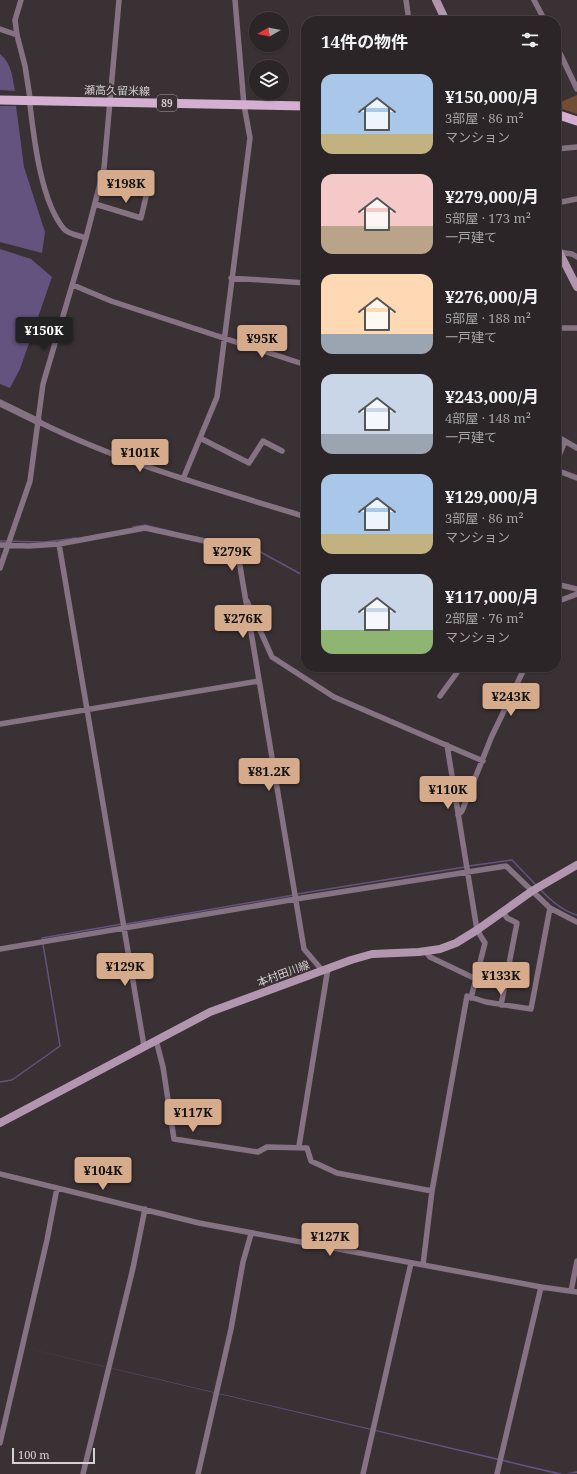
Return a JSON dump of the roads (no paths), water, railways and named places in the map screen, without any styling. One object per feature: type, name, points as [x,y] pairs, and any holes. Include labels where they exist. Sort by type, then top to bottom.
[{"type":"main road","points":[[438,1],[444,16]]},
{"type":"main road","name":"瀬高久留米線","points":[[0,100],[301,106]]},
{"type":"main road","points":[[561,115],[577,121]]},
{"type":"main road","points":[[561,258],[577,287]]},
{"type":"main road","name":"本村田川線","points":[[0,1122],[210,1012],[325,969],[372,954],[425,951],[440,949],[456,943],[478,930],[532,891],[577,865]]},
{"type":"street","points":[[21,0],[15,20],[17,36],[25,66],[34,145],[45,189],[54,213],[64,230],[86,238]]},
{"type":"street","points":[[0,568],[30,481],[43,384],[73,285],[104,168],[119,0]]},
{"type":"street","points":[[183,479],[217,397],[250,138],[244,105],[235,0]]},
{"type":"street","points":[[406,0],[408,16]]},
{"type":"street","points":[[534,0],[542,16]]},
{"type":"street","points":[[0,29],[17,36]]},
{"type":"street","points":[[561,55],[577,89]]},
{"type":"street","points":[[561,149],[577,147]]},
{"type":"street","points":[[95,204],[141,218],[148,188]]},
{"type":"street","points":[[561,202],[577,199]]},
{"type":"street","points":[[561,252],[572,254],[577,257]]},
{"type":"street","points":[[231,278],[301,283]]},
{"type":"street","points":[[73,285],[110,301],[301,363]]},
{"type":"street","points":[[561,328],[577,328]]},
{"type":"street","points":[[0,403],[76,440],[183,479],[301,515]]},
{"type":"street","points":[[200,438],[249,463],[264,441],[282,451]]},
{"type":"street","points":[[561,439],[577,448]]},
{"type":"street","points":[[561,451],[565,441]]},
{"type":"street","points":[[561,472],[577,478]]},
{"type":"street","points":[[0,545],[29,546],[59,544],[145,528],[237,548],[304,949],[325,969],[299,1146]]},
{"type":"street","points":[[59,544],[144,1046]]},
{"type":"street","points":[[561,585],[577,589]]},
{"type":"street","points":[[244,594],[272,657],[334,697],[483,761]]},
{"type":"street","points":[[561,600],[577,594]]},
{"type":"street","points":[[440,696],[457,672]]},
{"type":"street","points":[[458,815],[462,811],[491,738],[523,672]]},
{"type":"street","points":[[0,724],[259,681]]},
{"type":"street","points":[[447,745],[467,872],[478,930],[485,943],[471,998]]},
{"type":"street","points":[[0,949],[296,899],[506,866],[550,908],[577,922]]},
{"type":"street","points":[[423,1265],[432,1191],[467,996],[501,1005],[531,1009],[550,908]]},
{"type":"street","points":[[501,1005],[517,923],[507,918],[503,912]]},
{"type":"street","points":[[425,951],[430,957],[476,979]]},
{"type":"street","points":[[156,1040],[164,1074],[174,1139],[258,1152],[267,1147],[299,1146],[307,1148],[311,1160],[337,1173],[432,1191]]},
{"type":"street","points":[[0,1174],[199,1223],[251,1234],[574,1292],[577,1261]]},
{"type":"street","points":[[0,1443],[47,1240],[57,1188]]},
{"type":"street","points":[[83,1474],[133,1268],[145,1209]]},
{"type":"street","points":[[198,1474],[227,1351],[243,1262],[251,1234]]},
{"type":"street","points":[[363,1474],[411,1263]]},
{"type":"street","points":[[497,1474],[541,1287]]},
{"type":"waterway","points":[[133,527],[145,525],[174,532]]},
{"type":"waterway","points":[[0,541],[45,542],[76,538]]},
{"type":"waterway","points":[[232,545],[239,540],[301,574]]},
{"type":"waterway","points":[[469,866],[512,860],[536,885]]},
{"type":"waterway","points":[[297,894],[465,867]]},
{"type":"waterway","points":[[540,889],[557,905],[577,915]]},
{"type":"waterway","points":[[126,924],[294,895]]},
{"type":"waterway","points":[[43,941],[42,938],[122,924]]},
{"type":"waterway","points":[[0,1082],[12,1080],[60,1046],[43,944]]}]
